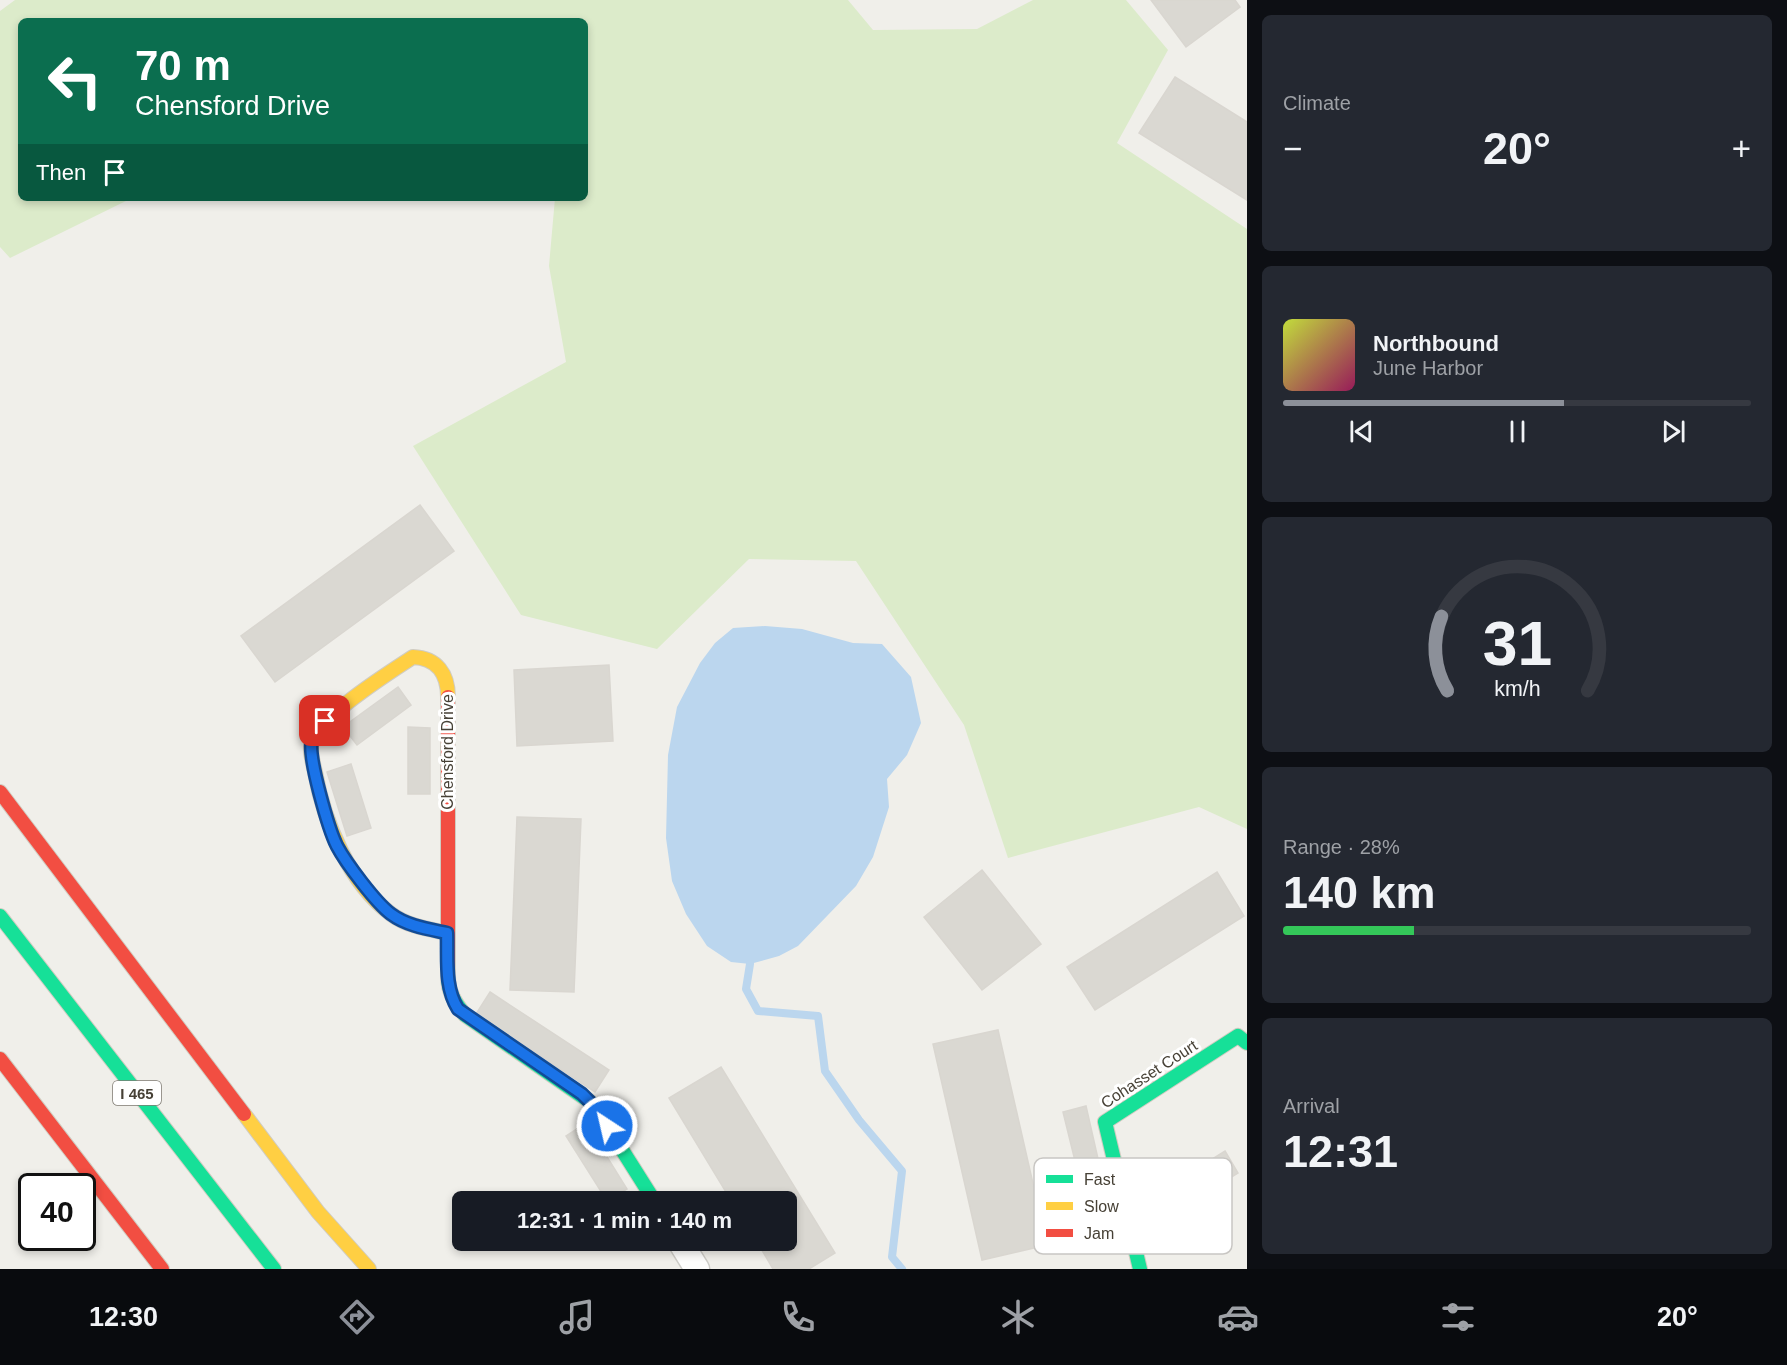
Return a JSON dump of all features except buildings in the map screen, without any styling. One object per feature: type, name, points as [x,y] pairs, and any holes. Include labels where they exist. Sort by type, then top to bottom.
[{"type":"main road","name":"Chensford Drive","points":[[447,933],[418,927],[403,921],[381,906],[336,843],[311,759],[312,740],[325,721],[413,657],[429,658],[446,676],[448,686],[447,933],[448,984],[453,1000],[458,1009],[589,1101],[648,1191]]},
{"type":"main road","points":[[0,792],[318,1212],[369,1269]]},
{"type":"main road","name":"I 465","points":[[0,916],[274,1269]]},
{"type":"main road","name":"Cohasset Court","points":[[1114,1158],[1105,1122],[1238,1036],[1247,1043]]},
{"type":"main road","points":[[0,1059],[162,1269]]},
{"type":"main road","name":"Cohasset Court","points":[[1136,1254],[1140,1269]]},
{"type":"street","points":[[687,1251],[698,1269]]},
{"type":"green space","points":[[15,0],[848,0],[873,30],[977,29],[1033,0],[1126,0],[1168,50],[1117,143],[1247,229],[1247,829],[1199,807],[1008,858],[964,725],[856,561],[749,559],[657,649],[521,615],[413,446],[566,362],[549,266],[555,201],[588,201],[588,18],[18,18],[18,201],[126,201],[10,258],[0,247],[0,11]]},
{"type":"water","points":[[765,626],[802,629],[853,643],[882,644],[911,677],[921,723],[907,755],[887,779],[889,807],[873,857],[856,886],[798,946],[779,956],[750,964],[731,962],[707,946],[686,914],[672,881],[666,838],[668,755],[677,707],[700,663],[715,643],[733,628]]},
{"type":"waterway","points":[[750,964],[746,989],[758,1011],[818,1016],[825,1071],[859,1120],[902,1171],[892,1257],[902,1269]]},
{"type":"traffic: fast","points":[[0,916],[274,1269]]},
{"type":"traffic: fast","points":[[448,976],[453,997],[465,1015],[595,1107],[648,1191]]},
{"type":"traffic: fast","points":[[1114,1158],[1105,1122],[1238,1036],[1247,1043]]},
{"type":"traffic: fast","points":[[1136,1254],[1140,1269]]},
{"type":"traffic: slow","points":[[447,933],[397,918],[376,901],[363,886],[351,869],[332,831],[319,791],[311,748],[318,731],[341,707],[413,657],[429,660],[440,669],[446,681],[448,697]]},
{"type":"traffic: slow","points":[[244,1114],[318,1212],[369,1269]]},
{"type":"traffic: jam","points":[[448,697],[448,976]]},
{"type":"traffic: jam","points":[[0,792],[244,1114]]},
{"type":"traffic: jam","points":[[0,1059],[162,1269]]},
{"type":"route","points":[[325,721],[312,740],[312,766],[336,843],[343,855],[381,906],[391,914],[418,927],[447,933],[448,984],[458,1009],[582,1094],[595,1107],[607,1126]]}]
